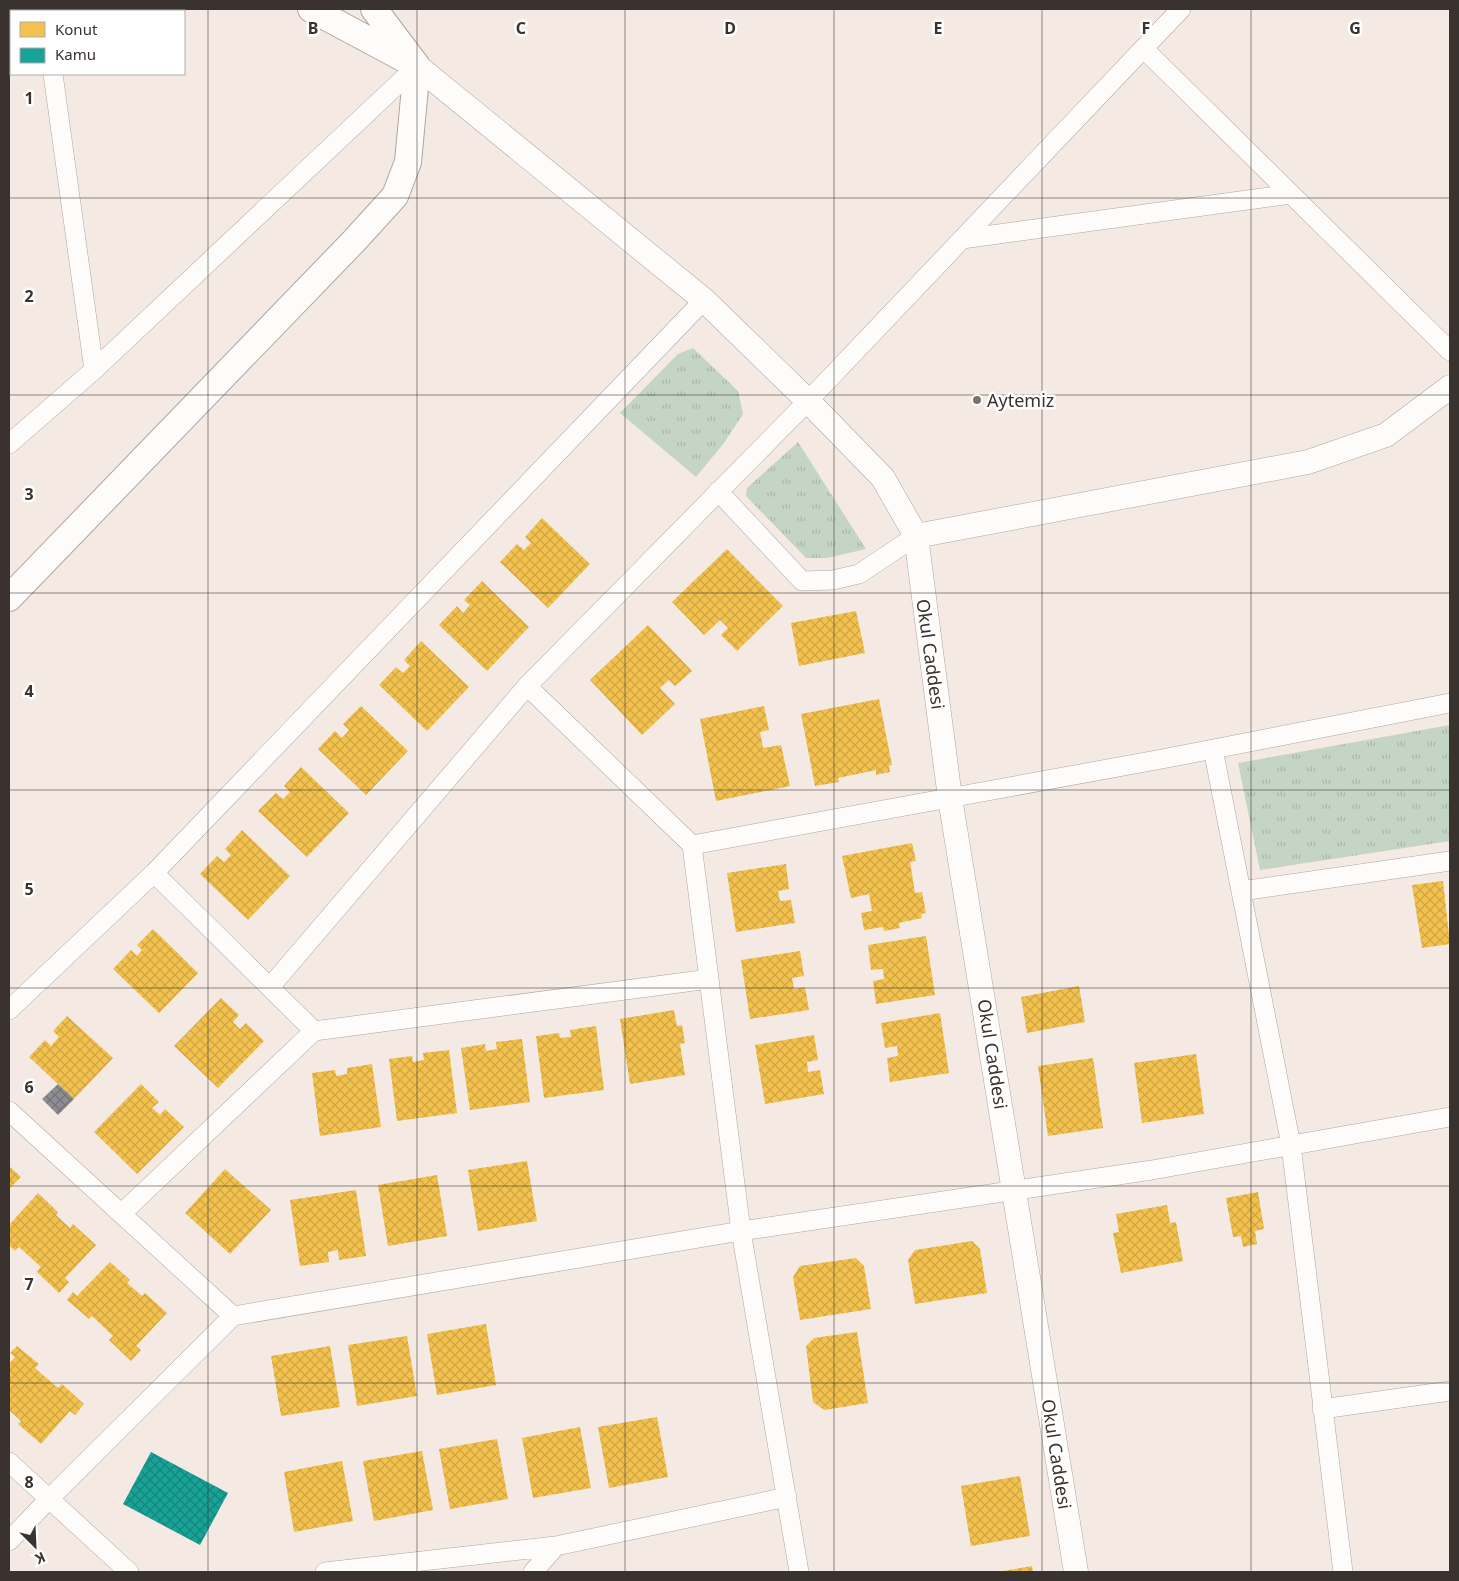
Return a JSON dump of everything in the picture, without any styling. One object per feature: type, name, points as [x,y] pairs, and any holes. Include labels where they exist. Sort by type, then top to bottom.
[{"type":"main road","points":[[311,9],[417,66]]},
{"type":"main road","points":[[9,598],[354,241],[395,196],[408,162],[417,66],[374,9]]},
{"type":"street","points":[[270,986],[527,686],[808,401],[1181,9]]},
{"type":"street","points":[[1144,48],[1450,351]]},
{"type":"street","points":[[9,444],[94,370],[417,66],[704,300],[808,401],[883,478],[916,536]]},
{"type":"street","points":[[54,75],[94,370]]},
{"type":"street","points":[[962,239],[1291,194]]},
{"type":"street","points":[[9,1010],[154,873],[704,300]]},
{"type":"street","points":[[718,491],[802,581],[833,580],[859,574],[916,536],[1308,462],[1386,435],[1450,387]]},
{"type":"street","name":"Okul Caddesi","points":[[916,536],[950,798],[1076,1572]]},
{"type":"street","points":[[527,686],[692,845],[741,1231],[800,1572]]},
{"type":"street","points":[[692,845],[1213,749],[1450,703]]},
{"type":"street","points":[[1213,749],[1291,1145],[1343,1572]]},
{"type":"street","points":[[1241,891],[1450,861]]},
{"type":"street","points":[[154,873],[314,1031]]},
{"type":"street","points":[[121,1214],[314,1031],[709,979]]},
{"type":"street","points":[[9,1111],[233,1316]]},
{"type":"street","points":[[9,1541],[233,1316],[741,1231],[1152,1170],[1450,1117]]},
{"type":"street","points":[[1322,1409],[1450,1391]]},
{"type":"street","points":[[9,1462],[129,1572]]},
{"type":"street","points":[[325,1572],[556,1546],[787,1497]]},
{"type":"street","points":[[533,1572],[556,1546]]},
{"type":"green space","points":[[693,348],[738,391],[743,414],[724,443],[696,477],[620,413],[678,354]]},
{"type":"green space","points":[[798,442],[866,549],[827,558],[806,558],[746,496],[747,488]]},
{"type":"green space","points":[[1450,725],[1450,841],[1260,870],[1238,763]]},
{"type":"building: Konut","points":[[542,518],[590,564],[548,608],[500,562],[517,544],[524,550],[531,543],[525,537]]},
{"type":"building: Konut","points":[[727,549],[783,606],[737,651],[721,635],[728,628],[720,620],[704,635],[672,602]]},
{"type":"building: Konut","points":[[482,581],[529,627],[487,671],[439,625],[457,606],[463,613],[470,605],[464,600]]},
{"type":"building: Konut","points":[[856,611],[865,653],[799,666],[791,623]]},
{"type":"building: Konut","points":[[648,625],[692,671],[675,686],[669,680],[660,688],[675,704],[642,735],[590,680]]},
{"type":"building: Konut","points":[[421,641],[469,687],[427,731],[379,685],[396,667],[403,673],[410,666],[404,660]]},
{"type":"building: Konut","points":[[879,699],[892,765],[889,766],[890,772],[876,775],[876,770],[838,778],[839,782],[815,786],[801,714]]},
{"type":"building: Konut","points":[[361,706],[408,751],[366,795],[318,749],[335,731],[342,738],[349,730],[343,724]]},
{"type":"building: Konut","points":[[764,706],[769,730],[760,732],[763,748],[781,745],[790,786],[716,801],[700,719]]},
{"type":"building: Konut","points":[[301,767],[349,813],[307,857],[258,811],[276,793],[283,799],[290,792],[284,786]]},
{"type":"building: Konut","points":[[242,830],[290,876],[248,920],[200,874],[217,856],[224,862],[231,855],[225,849]]},
{"type":"building: Konut","points":[[912,843],[916,861],[910,862],[915,893],[922,892],[926,913],[921,914],[922,918],[899,923],[900,928],[884,931],[883,927],[864,930],[861,913],[872,911],[869,894],[851,898],[842,856]]},
{"type":"building: Konut","points":[[786,864],[789,889],[778,891],[780,901],[791,900],[795,923],[736,932],[727,873]]},
{"type":"building: Konut","points":[[1443,881],[1450,944],[1422,948],[1412,885]]},
{"type":"building: Konut","points":[[153,929],[198,973],[159,1013],[113,969],[131,950],[137,956],[142,950],[137,945]]},
{"type":"building: Konut","points":[[926,936],[935,995],[876,1004],[873,981],[884,979],[883,969],[871,970],[868,945]]},
{"type":"building: Konut","points":[[800,951],[804,976],[792,978],[794,989],[805,987],[809,1010],[750,1019],[741,960]]},
{"type":"building: Konut","points":[[1079,986],[1085,1022],[1027,1033],[1021,997]]},
{"type":"building: Konut","points":[[221,998],[239,1015],[233,1022],[240,1029],[246,1023],[264,1041],[218,1088],[174,1046]]},
{"type":"building: Konut","points":[[674,1010],[677,1026],[682,1025],[685,1043],[680,1044],[685,1075],[630,1084],[620,1019]]},
{"type":"building: Konut","points":[[940,1013],[949,1073],[890,1082],[887,1058],[898,1056],[897,1046],[885,1048],[881,1023]]},
{"type":"building: Konut","points":[[67,1016],[113,1058],[74,1099],[29,1057],[45,1040],[51,1046],[59,1037],[53,1031]]},
{"type":"building: Konut","points":[[596,1026],[604,1090],[544,1098],[536,1036],[559,1033],[560,1038],[571,1037],[570,1030]]},
{"type":"building: Konut","points":[[814,1035],[818,1060],[807,1062],[808,1072],[820,1070],[824,1094],[765,1104],[755,1045]]},
{"type":"building: Konut","points":[[522,1039],[530,1102],[470,1110],[461,1048],[485,1044],[486,1051],[497,1049],[496,1042]]},
{"type":"building: Konut","points":[[449,1050],[457,1113],[397,1121],[389,1059],[412,1056],[413,1062],[424,1060],[423,1053]]},
{"type":"building: Konut","points":[[1196,1054],[1204,1114],[1142,1123],[1134,1063]]},
{"type":"building: Konut","points":[[1093,1058],[1103,1128],[1048,1136],[1038,1066]]},
{"type":"building: Konut","points":[[372,1064],[381,1127],[320,1136],[312,1073],[335,1070],[336,1076],[347,1074],[347,1068]]},
{"type":"building: Konut","points":[[141,1084],[159,1102],[152,1108],[160,1115],[165,1109],[184,1127],[137,1174],[94,1132]]},
{"type":"building: Konut","points":[[527,1161],[537,1221],[478,1231],[468,1170]]},
{"type":"building: Konut","points":[[9,1166],[21,1177],[9,1189]]},
{"type":"building: Konut","points":[[225,1169],[271,1210],[230,1254],[185,1213]]},
{"type":"building: Konut","points":[[437,1175],[447,1236],[388,1246],[378,1185]]},
{"type":"building: Konut","points":[[356,1190],[366,1256],[339,1260],[338,1250],[328,1252],[329,1262],[300,1266],[290,1200]]},
{"type":"building: Konut","points":[[1258,1192],[1264,1229],[1255,1231],[1257,1244],[1243,1247],[1241,1236],[1233,1237],[1226,1198]]},
{"type":"building: Konut","points":[[38,1193],[58,1212],[56,1215],[70,1228],[73,1224],[96,1245],[65,1278],[69,1282],[59,1293],[37,1272],[41,1267],[19,1247],[15,1251],[9,1245],[9,1225]]},
{"type":"building: Konut","points":[[1167,1205],[1170,1223],[1176,1222],[1183,1261],[1121,1273],[1113,1233],[1119,1232],[1116,1214]]},
{"type":"building: Konut","points":[[972,1241],[980,1249],[987,1293],[915,1304],[908,1260],[915,1250]]},
{"type":"building: Konut","points":[[856,1258],[864,1266],[871,1309],[800,1320],[793,1277],[800,1266]]},
{"type":"building: Konut","points":[[110,1262],[130,1280],[127,1283],[142,1296],[145,1293],[167,1313],[136,1346],[141,1350],[131,1361],[109,1340],[113,1336],[92,1316],[89,1319],[67,1300],[73,1292],[77,1296]]},
{"type":"building: Konut","points":[[486,1324],[496,1385],[437,1395],[427,1334]]},
{"type":"building: Konut","points":[[857,1332],[868,1403],[824,1410],[813,1402],[806,1346],[814,1338]]},
{"type":"building: Konut","points":[[407,1336],[417,1396],[357,1406],[348,1345]]},
{"type":"building: Konut","points":[[17,1346],[39,1364],[35,1368],[58,1388],[62,1384],[84,1404],[75,1415],[70,1411],[41,1444],[18,1424],[21,1421],[9,1410],[9,1364],[15,1357],[10,1353]]},
{"type":"building: Konut","points":[[330,1346],[340,1407],[281,1416],[271,1356]]},
{"type":"building: Konut","points":[[657,1417],[668,1477],[609,1488],[598,1427]]},
{"type":"building: Konut","points":[[580,1427],[591,1488],[533,1498],[522,1438]]},
{"type":"building: Konut","points":[[497,1439],[508,1499],[450,1509],[439,1449]]},
{"type":"building: Konut","points":[[422,1451],[433,1510],[374,1521],[363,1461]]},
{"type":"building: Konut","points":[[342,1461],[353,1521],[294,1532],[284,1472]]},
{"type":"building: Konut","points":[[1020,1476],[1030,1536],[971,1546],[961,1486]]},
{"type":"building: Konut","points":[[1032,1566],[1033,1572],[1003,1572],[1003,1571]]},
{"type":"building: Kamu","points":[[151,1452],[228,1493],[200,1545],[123,1504]]},
{"type":"building: Sanayi","points":[[58,1084],[74,1099],[58,1115],[42,1099]]},
{"type":"place","name":"Aytemiz","points":[[977,400]]}]
